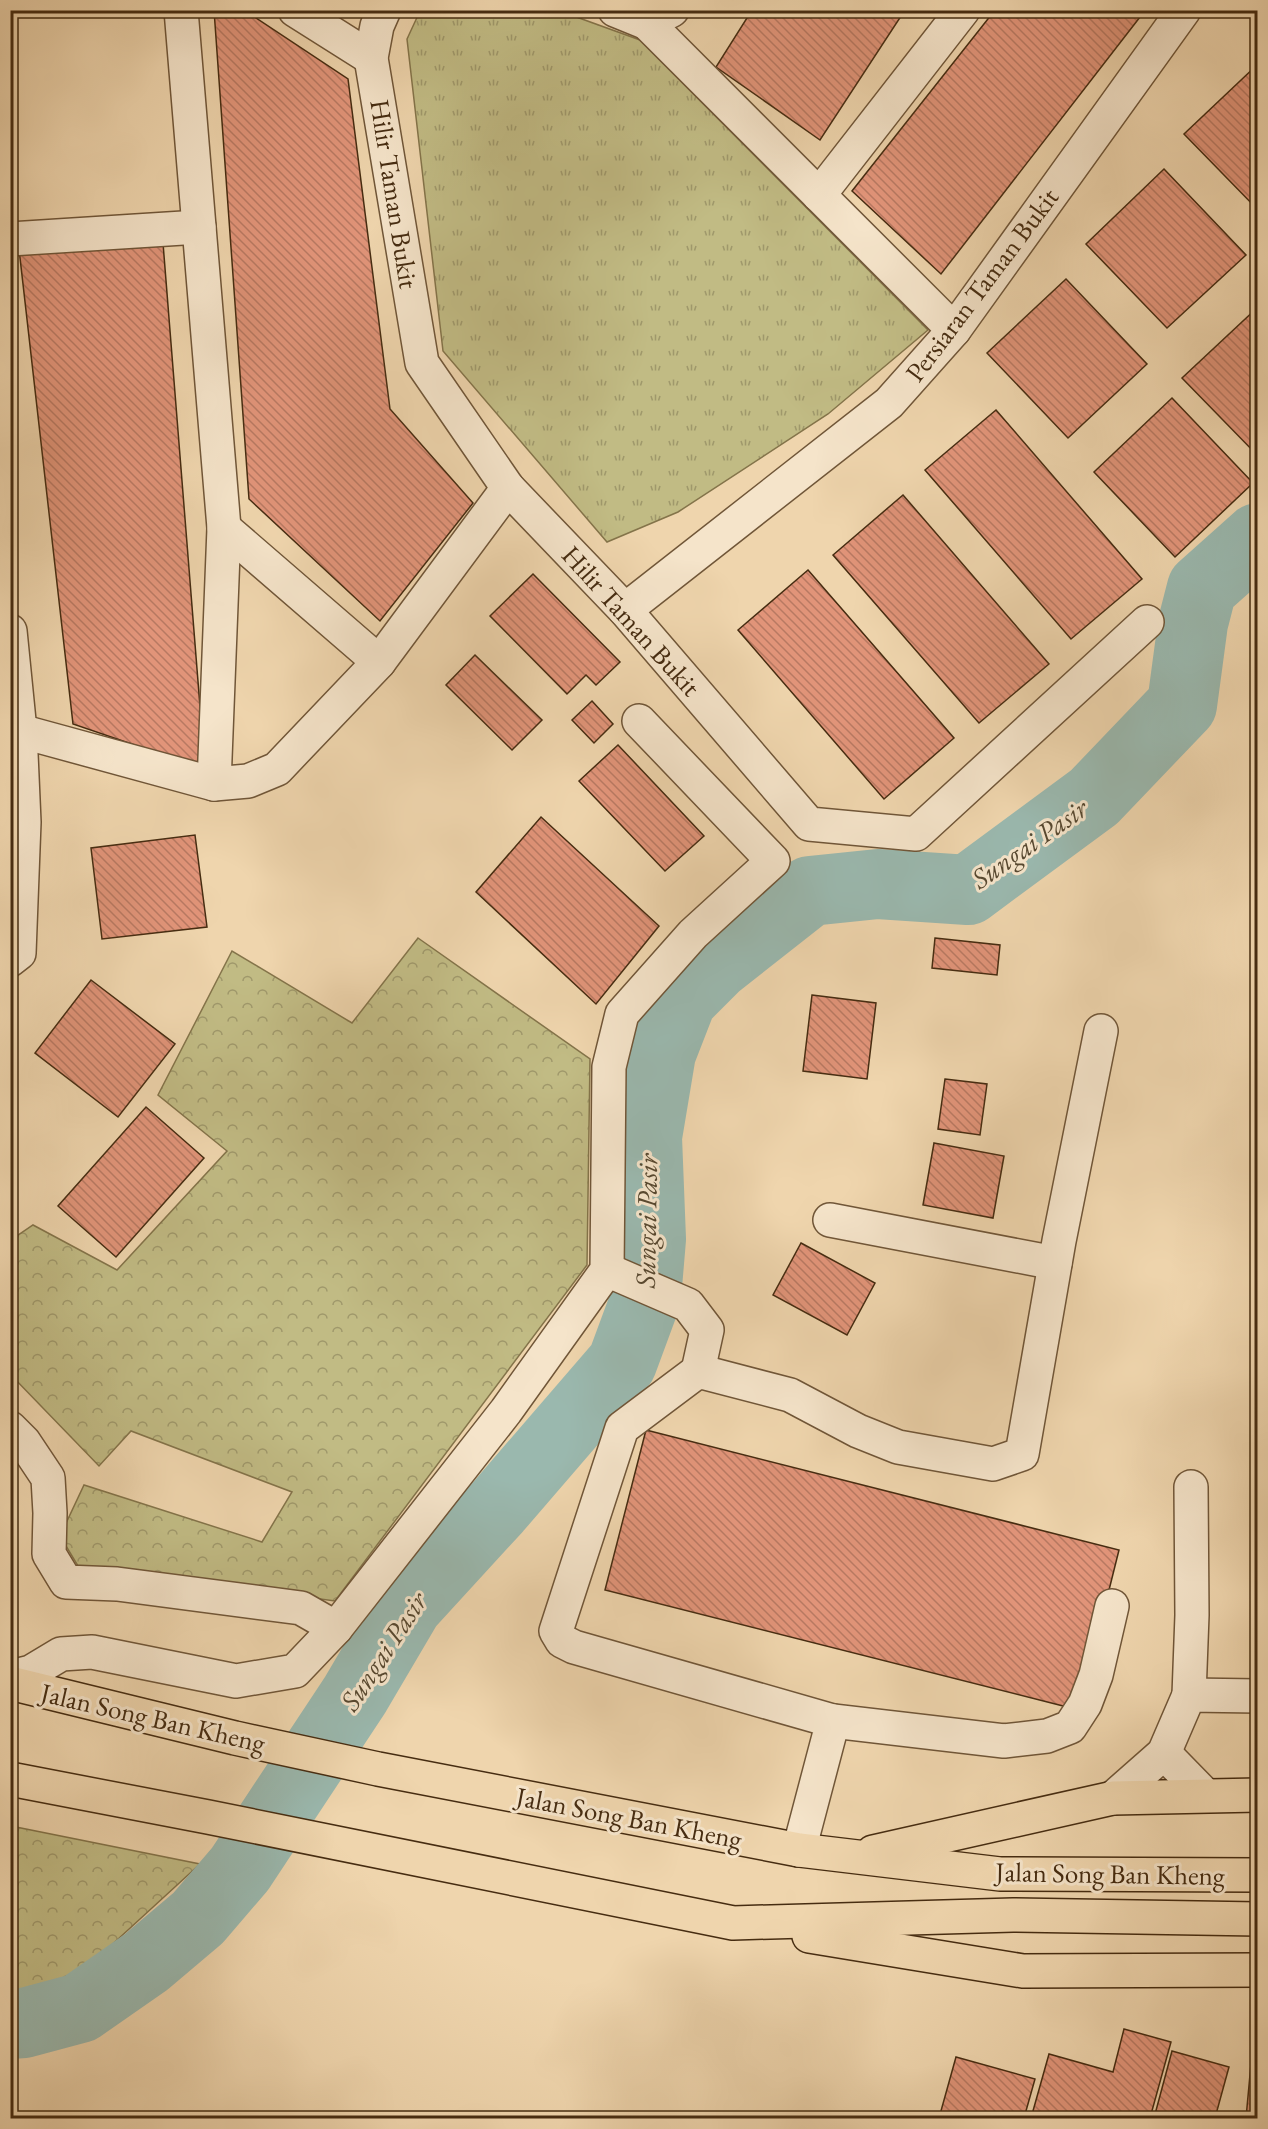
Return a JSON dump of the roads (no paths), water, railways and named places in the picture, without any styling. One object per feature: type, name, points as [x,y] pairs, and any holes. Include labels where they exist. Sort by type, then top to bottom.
[{"type":"main road","name":"Jalan Song Ban Kheng","points":[[10,1683],[236,1738],[378,1769],[799,1850],[1000,1874],[1257,1875]]},
{"type":"main road","name":"Jalan Song Ban Kheng","points":[[10,1779],[733,1923],[1013,1915],[1257,1919]]},
{"type":"main road","points":[[848,1857],[1113,1798],[1257,1795]]},
{"type":"main road","points":[[733,1923],[1023,1971],[1257,1970]]},
{"type":"street","points":[[181,10],[224,528],[214,784]]},
{"type":"street","points":[[295,10],[372,58]]},
{"type":"street","name":"Hilir Taman Bukit","points":[[384,10],[377,26],[372,58],[422,363],[508,488],[625,610],[809,824],[916,834],[1147,622]]},
{"type":"street","points":[[615,10],[660,17],[819,195],[954,330]]},
{"type":"street","points":[[819,195],[963,10]]},
{"type":"street","name":"Persiaran Taman Bukit","points":[[625,610],[889,403],[954,330],[1178,13]]},
{"type":"street","points":[[10,239],[199,227]]},
{"type":"street","points":[[20,731],[214,784],[248,782],[276,769],[379,662],[508,488]]},
{"type":"street","points":[[224,528],[379,662]]},
{"type":"street","points":[[10,631],[20,731],[24,834],[19,953],[10,960]]},
{"type":"street","points":[[10,1677],[31,1672],[61,1654],[92,1652],[236,1681],[296,1671],[336,1628],[612,1273],[609,1067],[622,1014],[693,934],[773,861],[639,721]]},
{"type":"street","points":[[698,1371],[790,1395],[858,1431],[898,1447],[993,1464],[1022,1454],[1055,1263],[1101,1031]]},
{"type":"street","points":[[830,1220],[1055,1263]]},
{"type":"street","points":[[612,1273],[688,1305],[707,1330],[698,1371],[622,1428],[556,1631],[562,1641],[574,1647],[833,1721],[1004,1741],[1047,1736],[1070,1727],[1085,1704],[1096,1675],[1112,1606]]},
{"type":"street","points":[[10,1428],[24,1442],[48,1478],[49,1554],[66,1582],[117,1584],[301,1608],[336,1628]]},
{"type":"street","points":[[1113,1798],[1164,1753],[1189,1695],[1192,1615],[1191,1486]]},
{"type":"street","points":[[1189,1695],[1257,1696]]},
{"type":"street","points":[[799,1850],[833,1721]]},
{"type":"street","points":[[1164,1753],[1205,1795]]},
{"type":"waterway","name":"Sungai Pasir","points":[[10,2024],[24,2023],[80,2008],[146,1962],[198,1918],[240,1869],[355,1695],[408,1605],[497,1508],[622,1363],[646,1298],[651,1239],[647,1137],[661,1053],[682,999],[716,965],[810,891],[878,884],[968,890],[1094,797],[1182,705],[1193,623],[1202,588],[1258,538]]}]
